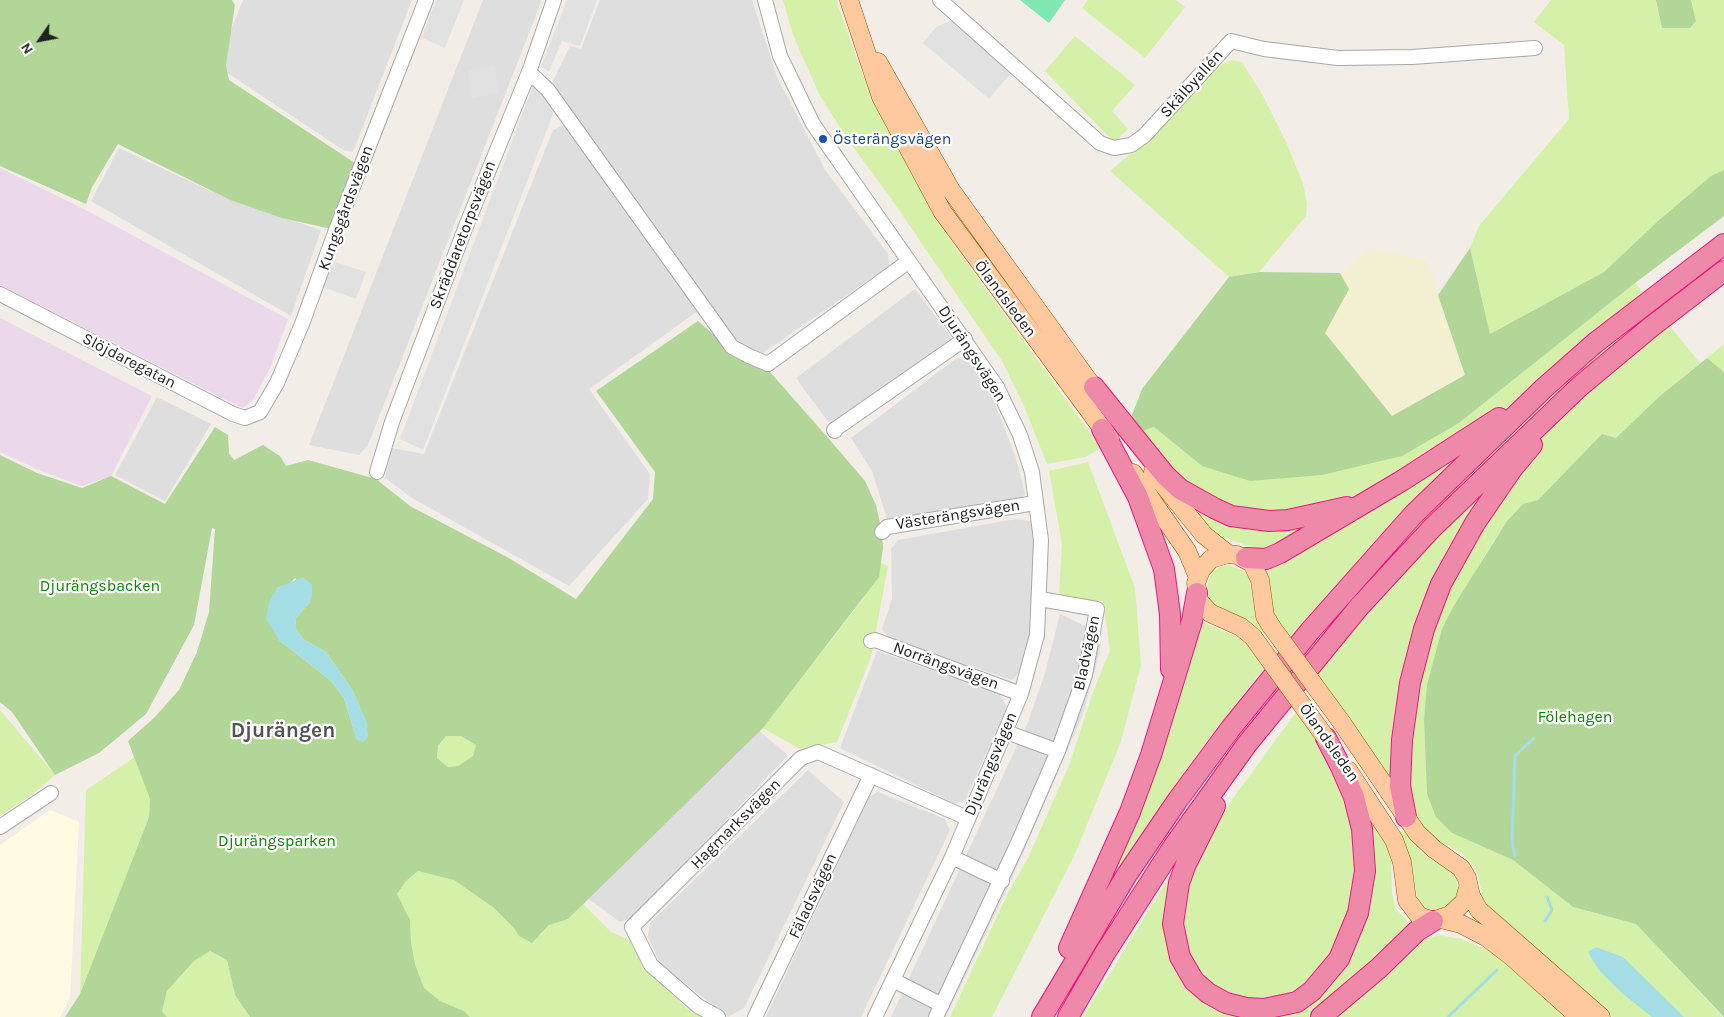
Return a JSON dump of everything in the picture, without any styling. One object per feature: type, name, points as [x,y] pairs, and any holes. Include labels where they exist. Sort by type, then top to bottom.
[{"type":"highway","points":[[1042,1017],[1126,876],[1231,728],[1310,631],[1413,515],[1544,388],[1595,342],[1724,244]]},
{"type":"highway","points":[[1068,1017],[1173,846],[1247,744],[1326,646],[1432,528],[1579,387],[1651,327],[1724,271]]},
{"type":"highway","points":[[1094,387],[1165,475],[1198,500],[1231,516],[1251,520],[1288,520],[1361,504]]},
{"type":"highway","points":[[1406,817],[1400,770],[1406,709],[1419,648],[1438,592],[1487,503],[1579,387]]},
{"type":"highway","points":[[1237,556],[1266,559],[1280,553],[1403,480],[1544,388]]},
{"type":"highway","points":[[1102,429],[1138,497],[1164,570],[1170,614],[1171,686]]},
{"type":"highway","points":[[1038,1017],[1130,812],[1151,756],[1192,621],[1197,585]]},
{"type":"highway","points":[[1247,744],[1186,864],[1179,883],[1173,924],[1180,957],[1194,981],[1208,993],[1226,1003],[1246,1008],[1264,1009],[1297,1002],[1312,991],[1339,959],[1358,913],[1365,872],[1362,829],[1348,782],[1326,738]]},
{"type":"highway","points":[[1321,1017],[1379,968],[1417,931],[1437,920]]},
{"type":"main road","name":"Ölandsleden","points":[[849,0],[873,53],[951,190],[1094,387],[1127,437],[1183,511],[1204,536],[1258,571],[1264,611],[1271,626],[1342,723],[1424,842],[1461,868],[1479,910],[1601,1017]]},
{"type":"main road","name":"Ölandsleden","points":[[849,0],[881,97],[942,211],[1102,429],[1187,551],[1197,585],[1199,601],[1210,613],[1241,627],[1253,637],[1326,738],[1394,840],[1402,862],[1407,900],[1412,909],[1419,916],[1462,924],[1486,937],[1511,956],[1579,1017]]},
{"type":"main road","points":[[1197,585],[1201,570],[1211,559],[1237,556]]},
{"type":"main road","points":[[1437,920],[1458,910],[1467,896],[1468,888]]},
{"type":"street","name":"Kungsgårdsvägen","points":[[260,412],[277,383],[302,324],[336,230],[426,0]]},
{"type":"street","name":"Skräddaretorpsvägen","points":[[377,472],[399,403],[466,226],[529,72],[554,0]]},
{"type":"street","name":"Djurängsvägen","points":[[765,0],[780,56],[804,109],[997,387],[1020,435],[1032,472],[1041,540],[1037,635],[1021,694],[952,857],[875,1017]]},
{"type":"street","name":"Skälbyallén","points":[[940,0],[1100,143],[1114,148],[1131,145],[1144,136],[1231,41],[1264,49],[1338,58],[1412,57],[1535,48]]},
{"type":"street","points":[[529,72],[546,88],[732,347],[749,356],[768,364],[909,261]]},
{"type":"street","name":"Slöjdaregatan","points":[[0,294],[233,414],[245,418],[260,412]]},
{"type":"street","points":[[835,431],[965,339]]},
{"type":"street","name":"Västerängsvägen","points":[[882,532],[887,527],[1035,503]]},
{"type":"street","name":"Bladvägen","points":[[893,980],[939,1011],[1002,881],[1058,751],[1085,675],[1097,609],[1040,599]]},
{"type":"street","name":"Norrängsvägen","points":[[872,641],[875,640],[1021,694]]},
{"type":"street","points":[[1006,732],[1058,751]]},
{"type":"street","name":"Hagmarksvägen","points":[[718,1017],[698,1006],[651,965],[632,927],[801,758],[818,752],[967,818]]},
{"type":"street","name":"Fäladsvägen","points":[[755,1017],[870,775]]},
{"type":"street","points":[[0,827],[51,793]]},
{"type":"street","points":[[952,857],[1002,881]]},
{"type":"shaded area","points":[[243,0],[412,0],[353,152],[343,150],[223,70],[222,52]]},
{"type":"shaded area","points":[[436,0],[464,0],[445,48],[422,38]]},
{"type":"shaded area","points":[[483,0],[542,0],[368,445],[359,455],[309,445]]},
{"type":"shaded area","points":[[567,0],[597,0],[580,46],[562,41],[549,71],[541,67]]},
{"type":"shaded area","points":[[600,0],[752,0],[777,77],[825,170],[888,254],[889,266],[760,355],[739,347],[550,87],[570,46],[581,49]]},
{"type":"shaded area","points":[[955,19],[1008,65],[1010,74],[989,99],[923,43],[936,27]]},
{"type":"shaded area","points":[[495,66],[499,93],[472,98],[468,71]]},
{"type":"shaded area","points":[[533,86],[540,89],[555,109],[423,450],[400,439]]},
{"type":"shaded area","points":[[566,124],[698,311],[589,389],[650,474],[648,499],[569,586],[412,498],[385,478],[392,448],[424,454],[553,130]]},
{"type":"shaded area","points":[[119,148],[230,200],[321,230],[291,316],[91,201]]},
{"type":"shaded area","points":[[0,168],[82,208],[288,319],[271,366],[253,400],[243,408],[0,285]]},
{"type":"shaded area","points":[[1371,249],[1428,261],[1465,375],[1392,416],[1325,333],[1348,287],[1340,273]]},
{"type":"shaded area","points":[[332,261],[366,272],[356,299],[323,287]]},
{"type":"shaded area","points":[[915,289],[956,344],[834,430],[796,378]]},
{"type":"shaded area","points":[[0,318],[152,396],[111,476],[82,486],[41,471],[0,452]]},
{"type":"shaded area","points":[[967,357],[990,392],[1016,458],[1025,494],[1018,501],[899,523],[887,519],[872,471],[851,438],[957,358]]},
{"type":"shaded area","points":[[157,397],[211,424],[165,501],[115,475]]},
{"type":"shaded area","points":[[1016,519],[1031,521],[1040,599],[1021,671],[1012,680],[891,640],[882,629],[892,599],[891,549],[898,540]]},
{"type":"shaded area","points":[[1060,614],[1102,634],[1099,655],[1083,714],[1010,883],[946,1017],[891,1017],[1028,722],[1045,673]]},
{"type":"shaded area","points":[[877,651],[1000,694],[1007,708],[965,800],[955,804],[840,748]]},
{"type":"shaded area","points":[[759,731],[788,755],[635,917],[620,922],[586,897]]},
{"type":"shaded area","points":[[808,770],[844,802],[744,1008],[728,1017],[660,964],[648,936],[650,923]]},
{"type":"shaded area","points":[[878,792],[945,819],[950,830],[861,1017],[766,1017],[869,797]]},
{"type":"shaded area","points":[[50,810],[79,822],[70,998],[60,1017],[0,1017],[0,845]]},
{"type":"green space","points":[[0,0],[232,0],[235,5],[226,65],[229,80],[361,167],[336,230],[282,218],[230,200],[118,144],[92,187],[86,204],[0,166]]},
{"type":"green space","points":[[783,0],[836,0],[862,73],[893,140],[944,231],[1101,448],[1085,457],[1047,464],[1024,406],[1002,361],[890,197],[848,140],[819,94],[793,35]]},
{"type":"green space","points":[[1020,0],[1065,0],[1049,23]]},
{"type":"green space","points":[[1088,0],[1176,0],[1185,7],[1145,58],[1082,8]]},
{"type":"green space","points":[[1551,0],[1656,0],[1662,28],[1690,27],[1696,21],[1691,0],[1724,0],[1724,170],[1711,176],[1658,221],[1604,272],[1490,334],[1470,248],[1479,226],[1569,119],[1564,45],[1534,22]]},
{"type":"green space","points":[[1656,0],[1691,0],[1696,21],[1690,28],[1662,28]]},
{"type":"green space","points":[[1075,36],[1135,85],[1112,111],[1128,129],[1114,142],[1045,71]]},
{"type":"green space","points":[[1231,60],[1242,62],[1263,96],[1287,144],[1303,184],[1307,203],[1306,216],[1259,272],[1229,277],[1110,171],[1135,150],[1205,74]]},
{"type":"green space","points":[[1724,170],[1724,216],[1635,283],[1459,423],[1402,456],[1322,475],[1250,481],[1202,466],[1154,427],[1137,433],[1129,423],[1142,389],[1229,277],[1259,272],[1340,273],[1349,289],[1325,333],[1392,416],[1465,375],[1438,295],[1470,248],[1490,334],[1604,272],[1658,221],[1711,176]]},
{"type":"green space","points":[[1635,283],[1700,363],[1661,395],[1616,438],[1602,434],[1538,500],[1523,504],[1507,521],[1488,550],[1442,629],[1424,720],[1427,794],[1452,833],[1513,860],[1573,907],[1636,924],[1723,1017],[1613,1017],[1499,917],[1483,898],[1478,876],[1472,863],[1463,854],[1436,839],[1421,825],[1275,619],[1271,609],[1269,572],[1253,547],[1224,538],[1208,528],[1137,433],[1154,427],[1202,466],[1459,423]]},
{"type":"green space","name":"Djurängsparken","points":[[698,321],[729,348],[763,364],[865,481],[876,505],[882,532],[883,548],[879,577],[763,728],[568,919],[549,925],[532,943],[519,936],[514,928],[494,908],[454,880],[418,871],[406,881],[397,894],[410,920],[415,964],[424,988],[440,1001],[464,1011],[470,1017],[250,1017],[235,995],[227,960],[210,951],[194,961],[167,991],[162,1011],[167,1017],[65,1017],[80,994],[149,817],[150,799],[128,741],[154,718],[179,690],[197,652],[209,612],[215,529],[212,528],[194,625],[146,714],[99,753],[55,775],[12,712],[0,702],[0,455],[37,473],[82,488],[111,476],[165,504],[215,427],[228,435],[229,453],[234,460],[263,445],[280,456],[286,466],[308,460],[376,479],[410,506],[507,557],[576,599],[653,499],[655,472],[596,391]],"holes":[[[295,578],[310,602],[296,618],[295,627],[303,639],[326,652],[353,691],[367,724],[357,740],[344,698],[331,681],[279,640],[277,588],[289,584]],[[446,736],[461,736],[476,745],[473,756],[458,766],[448,767],[437,758],[438,746]]]},
{"type":"green space","points":[[1724,344],[1724,372],[1707,358]]},
{"type":"green space","name":"Fölehagen","points":[[1707,358],[1724,372],[1724,1017],[1636,924],[1573,907],[1513,860],[1452,833],[1436,817],[1427,794],[1424,720],[1427,685],[1442,629],[1453,607],[1507,521],[1523,504],[1538,500],[1602,434],[1616,438],[1661,395]]},
{"type":"green space","points":[[1088,462],[1135,588],[1141,665],[1121,741],[1075,854],[992,1017],[950,1017],[1007,895],[1028,858],[1070,763],[1093,692],[1110,650],[1103,601],[1064,602],[1059,593],[1062,544],[1049,471]]},
{"type":"green space","points":[[875,560],[888,566],[871,657],[837,742],[800,749],[763,728],[864,598]]},
{"type":"green space","points":[[1228,565],[1242,570],[1249,578],[1256,617],[1264,631],[1259,635],[1243,618],[1215,605],[1209,597],[1207,589],[1210,574],[1221,566]]},
{"type":"green space","points":[[1199,621],[1238,637],[1265,667],[1197,754],[1098,900]]},
{"type":"green space","points":[[0,710],[55,775],[33,794],[0,816]]},
{"type":"green space","points":[[1297,711],[1314,736],[1337,778],[1354,826],[1357,861],[1355,890],[1342,935],[1320,972],[1293,994],[1264,1002],[1229,996],[1202,977],[1191,962],[1181,928],[1187,887],[1196,863],[1231,801]]},
{"type":"green space","points":[[446,736],[461,736],[477,745],[473,756],[458,766],[448,767],[437,758],[438,747]]},
{"type":"green space","points":[[135,757],[150,799],[149,817],[80,994],[86,790]]},
{"type":"green space","points":[[1369,825],[1374,825],[1388,848],[1391,861],[1392,894],[1396,909],[1410,924],[1366,971],[1310,1017],[1274,1017],[1312,1003],[1332,984],[1353,950]]},
{"type":"green space","points":[[1404,831],[1421,852],[1448,870],[1457,880],[1459,893],[1453,904],[1436,912],[1423,907],[1418,901],[1411,862],[1399,834]]},
{"type":"green space","points":[[1182,856],[1171,955],[1245,1017],[1083,1017]]},
{"type":"green space","points":[[418,871],[454,880],[494,908],[515,928],[519,936],[541,935],[549,925],[568,919],[583,904],[611,932],[629,940],[649,971],[686,1008],[702,1017],[470,1017],[464,1011],[440,1001],[424,989],[415,964],[410,920],[397,894],[406,881]]},
{"type":"green space","points":[[1439,935],[1461,939],[1488,950],[1512,966],[1567,1017],[1336,1017],[1391,972],[1422,940]]},
{"type":"green space","points":[[210,951],[227,960],[235,995],[250,1017],[167,1017],[162,1011],[167,991],[194,961]]},
{"type":"water","points":[[303,577],[312,585],[312,596],[310,602],[296,618],[295,627],[303,639],[326,652],[353,691],[367,724],[368,737],[363,742],[357,740],[344,698],[331,681],[279,640],[266,619],[269,602],[277,588]]},
{"type":"water","points":[[1596,947],[1623,957],[1684,1017],[1652,1017],[1623,994],[1598,969],[1588,952]]},
{"type":"waterway","points":[[1515,856],[1512,843],[1515,756],[1534,738]]},
{"type":"waterway","points":[[1545,921],[1552,910],[1547,897]]},
{"type":"waterway","points":[[1448,1017],[1497,970]]},
{"type":"place","name":"Österängsvägen","points":[[823,139]]},
{"type":"district","name":"Djurängen","points":[[283,731]]},
{"type":"park label","name":"Djurängsbacken","points":[[100,586]]}]
